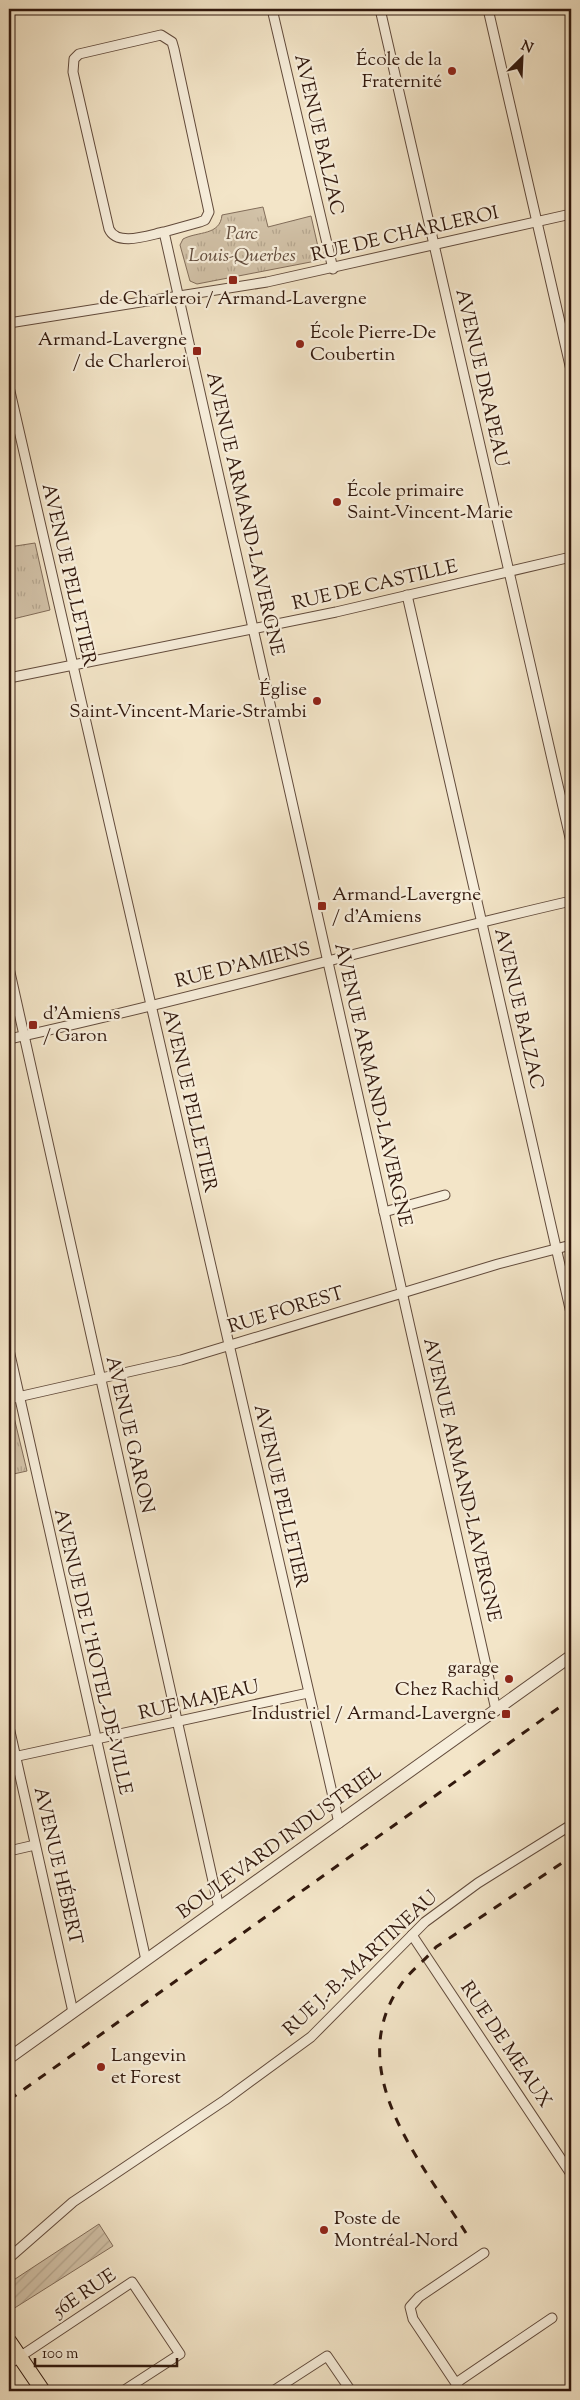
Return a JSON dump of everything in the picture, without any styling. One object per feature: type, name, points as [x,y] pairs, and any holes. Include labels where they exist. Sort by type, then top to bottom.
[{"type":"main road","points":[[9,2341],[14,2360],[43,2391]]},
{"type":"street","name":"AVENUE BALZAC","points":[[272,9],[333,269]]},
{"type":"street","name":"AVENUE DRAPEAU","points":[[380,9],[571,842]]},
{"type":"street","points":[[488,9],[571,370]]},
{"type":"street","points":[[160,35],[172,42],[209,212],[205,220],[164,232],[120,239],[111,234],[72,72],[74,59],[79,54],[160,35]]},
{"type":"street","name":"RUE DE CHARLEROI","points":[[9,323],[267,282],[333,269],[571,214]]},
{"type":"street","name":"AVENUE ARMAND-LAVERGNE","points":[[164,232],[496,1710]]},
{"type":"street","name":"AVENUE PELLETIER","points":[[9,387],[339,1823]]},
{"type":"street","name":"RUE DE CASTILLE","points":[[9,678],[254,629],[571,557]]},
{"type":"street","name":"AVENUE BALZAC","points":[[407,595],[571,1313]]},
{"type":"street","name":"RUE D'AMIENS","points":[[9,1039],[482,921],[571,901]]},
{"type":"street","name":"AVENUE GARON","points":[[9,968],[219,1908]]},
{"type":"street","points":[[384,1212],[446,1195]]},
{"type":"street","name":"RUE FOREST","points":[[9,1399],[173,1362],[511,1260],[571,1246]]},
{"type":"street","name":"AVENUE DE L'HOTEL-DE-VILLE","points":[[9,1350],[146,1960]]},
{"type":"street","name":"BOULEVARD INDUSTRIEL","points":[[9,2058],[571,1656]]},
{"type":"street","name":"RUE MAJEAU","points":[[12,1757],[308,1693]]},
{"type":"street","name":"AVENUE HÉBERT","points":[[9,1727],[12,1757],[35,1845],[73,2012]]},
{"type":"street","name":"RUE J.-B.-MARTINEAU","points":[[9,2258],[73,2202],[225,2100],[305,2042],[340,2010],[390,1956],[425,1922],[478,1883],[571,1825]]},
{"type":"street","points":[[9,1851],[35,1845]]},
{"type":"street","name":"RUE DE MEAUX","points":[[412,1934],[571,2174]]},
{"type":"street","points":[[484,2253],[419,2297],[410,2307],[410,2313],[459,2387],[552,2318]]},
{"type":"street","name":"56E RUE","points":[[14,2360],[132,2282],[180,2354],[123,2391]]},
{"type":"street","points":[[273,2391],[327,2356],[351,2391]]},
{"type":"green space","name":"Parc Louis-Querbes","points":[[263,207],[268,227],[311,216],[321,260],[197,284],[190,281],[180,245],[183,239],[213,230],[220,222],[222,215]]},
{"type":"green space","points":[[35,543],[50,610],[9,620],[9,547]]},
{"type":"green space","points":[[12,1409],[27,1471],[9,1475],[9,1410]]},
{"type":"green space","points":[[99,2224],[113,2246],[13,2309],[11,2306],[9,2308],[9,2283]]},
{"type":"railway","points":[[9,2100],[571,1699]]},
{"type":"railway","points":[[466,2233],[429,2177],[395,2117],[384,2085],[380,2053],[384,2021],[402,1983],[436,1947],[571,1857]]},
{"type":"place","name":"École de la Fraternité","points":[[452,71]]},
{"type":"place","name":"de Charleroi / Armand-Lavergne","points":[[233,280]]},
{"type":"place","name":"École Pierre-De Coubertin","points":[[300,344]]},
{"type":"place","name":"Armand-Lavergne / de Charleroi","points":[[197,351]]},
{"type":"place","name":"École primaire Saint-Vincent-Marie","points":[[337,502]]},
{"type":"place","name":"Église Saint-Vincent-Marie-Strambi","points":[[317,701]]},
{"type":"place","name":"Armand-Lavergne / d'Amiens","points":[[322,906]]},
{"type":"place","name":"d'Amiens / Garon","points":[[33,1025]]},
{"type":"place","name":"garage Chez Rachid","points":[[509,1679]]},
{"type":"place","name":"Industriel / Armand-Lavergne","points":[[506,1714]]},
{"type":"place","name":"Langevin et Forest","points":[[101,2067]]},
{"type":"place","name":"Poste de Montréal-Nord","points":[[324,2230]]}]
